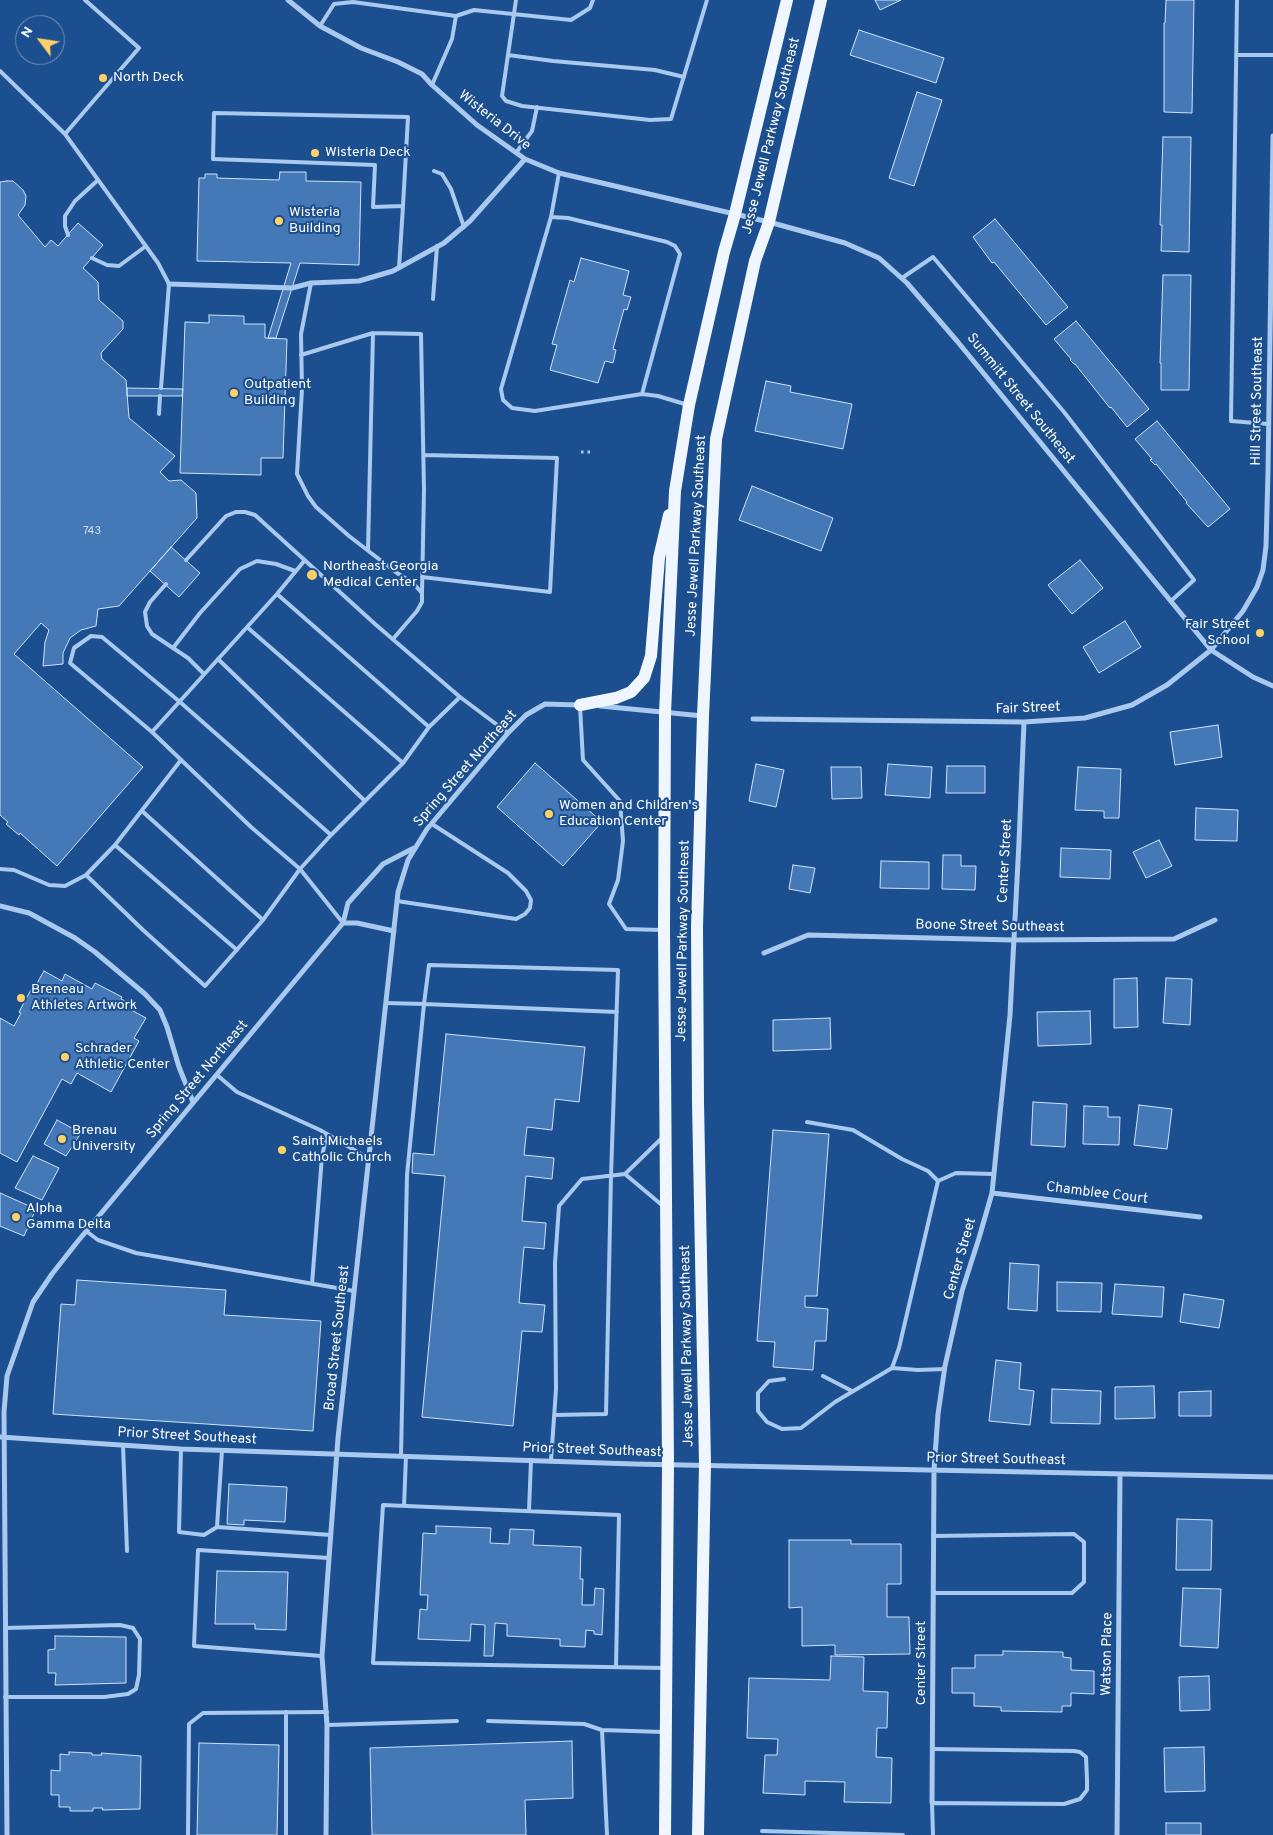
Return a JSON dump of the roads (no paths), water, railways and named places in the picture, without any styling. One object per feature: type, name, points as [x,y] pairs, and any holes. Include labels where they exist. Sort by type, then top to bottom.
[{"type":"main road","name":"Jesse Jewell Parkway Southeast","points":[[665,1835],[668,1465],[664,930],[665,713],[675,491],[689,405],[724,252],[787,0]]},
{"type":"main road","name":"Jesse Jewell Parkway Southeast","points":[[698,1835],[706,1464],[698,1102],[697,936],[716,439],[755,261],[769,222],[821,0]]},
{"type":"main road","points":[[580,705],[616,698],[631,692],[644,678],[651,656],[659,558],[675,491]]},
{"type":"street","name":"Wisteria Drive","points":[[288,0],[320,26],[362,48],[422,74],[477,125],[525,160],[559,173],[769,222]]},
{"type":"street","name":"Hill Street Southeast","points":[[1211,650],[1243,611],[1258,587],[1263,570],[1266,546],[1270,460],[1268,424],[1273,136]]},
{"type":"street","points":[[170,284],[292,288],[311,283],[359,281],[393,271],[437,246],[464,227],[525,160]]},
{"type":"street","name":"Summitt Street Southeast","points":[[769,222],[845,243],[880,258],[902,278],[957,341],[1211,650]]},
{"type":"street","points":[[1211,650],[1253,677],[1273,686]]},
{"type":"street","name":"Fair Street","points":[[753,719],[1024,722],[1085,718],[1132,705],[1167,685],[1211,650]]},
{"type":"street","name":"Spring Street Northeast","points":[[7,1835],[2,1437],[7,1376],[30,1310],[52,1274],[343,923],[348,903],[383,864],[414,848],[508,733],[526,715],[545,704],[616,707],[704,716]]},
{"type":"street","name":"Center Street","points":[[932,1803],[934,1470],[938,1414],[945,1369],[962,1291],[992,1192],[1010,1015],[1024,722]]},
{"type":"street","name":"Broad Street Southeast","points":[[326,1835],[327,1725],[322,1656],[337,1454],[397,901],[402,873],[414,848]]},
{"type":"street","points":[[0,906],[29,913],[66,933],[94,952],[145,994],[160,1010],[168,1027],[179,1067],[193,1102]]},
{"type":"street","name":"Boone Street Southeast","points":[[764,953],[808,935],[1013,940],[1174,938],[1215,920]]},
{"type":"street","points":[[343,923],[357,923],[394,931]]},
{"type":"street","name":"Chamblee Court","points":[[992,1192],[1200,1218]]},
{"type":"street","name":"Prior Street Southeast","points":[[2,1437],[181,1449],[668,1465],[706,1464],[1273,1477]]},
{"type":"street","name":"Watson Place","points":[[1117,1835],[1120,1474]]},
{"type":"lane","points":[[65,134],[139,48],[85,0]]},
{"type":"lane","points":[[516,0],[502,96],[506,102],[650,120],[671,120],[707,0]]},
{"type":"lane","points":[[320,26],[334,4],[353,2],[456,16],[474,10],[571,20],[590,8],[593,0]]},
{"type":"lane","points":[[1238,0],[1231,421],[1268,424]]},
{"type":"lane","points":[[432,85],[452,40],[456,16]]},
{"type":"lane","points":[[508,55],[656,70],[684,77]]},
{"type":"lane","points":[[1237,56],[1273,56]]},
{"type":"lane","points":[[0,71],[65,134],[158,263],[170,284],[161,388]]},
{"type":"lane","points":[[516,153],[532,131],[537,107]]},
{"type":"lane","points":[[399,268],[403,206],[408,117],[214,112],[213,159],[374,165],[373,207],[403,206]]},
{"type":"lane","points":[[434,171],[442,174],[451,189],[464,227]]},
{"type":"lane","points":[[559,173],[551,217],[501,389],[503,400],[512,408],[535,411],[642,394],[658,396],[689,405]]},
{"type":"lane","points":[[68,235],[65,226],[65,216],[75,201],[98,180]]},
{"type":"lane","points":[[551,217],[568,218],[667,242],[675,246],[680,254],[642,394]]},
{"type":"lane","points":[[92,258],[107,265],[119,266],[146,246]]},
{"type":"lane","points":[[433,299],[437,246]]},
{"type":"lane","points":[[902,278],[933,257],[1064,412],[1194,580],[1171,601]]},
{"type":"lane","points":[[311,283],[301,334],[302,389],[296,474],[316,507],[349,536],[413,583],[422,593]]},
{"type":"lane","points":[[302,355],[373,333],[421,334],[424,455],[422,602],[417,611],[393,639]]},
{"type":"lane","points":[[368,550],[373,333]]},
{"type":"lane","points":[[160,396],[160,414]]},
{"type":"lane","points":[[422,577],[550,592],[557,458],[424,455]]},
{"type":"lane","points":[[186,560],[226,516],[236,512],[246,512],[255,515],[460,697],[508,733]]},
{"type":"lane","points":[[152,732],[277,594],[305,560]]},
{"type":"lane","points":[[173,648],[200,613],[240,569],[257,561],[276,564],[295,571]]},
{"type":"lane","points":[[166,584],[150,602],[145,612],[147,626],[152,634],[188,658],[204,674]]},
{"type":"lane","points":[[277,594],[429,728]]},
{"type":"lane","points":[[247,627],[404,763]]},
{"type":"lane","points":[[331,834],[180,702],[102,637],[91,636],[74,648],[70,663],[152,732],[251,827],[300,869],[343,923]]},
{"type":"lane","points":[[218,659],[365,801]]},
{"type":"lane","points":[[86,875],[205,986],[263,920],[300,869],[331,834],[404,763],[429,728],[460,697]]},
{"type":"lane","points":[[580,705],[583,760],[620,801],[623,841],[618,880],[609,904],[626,929],[664,930]]},
{"type":"lane","points":[[0,869],[14,870],[49,884],[65,886],[86,875],[115,845],[181,760]]},
{"type":"lane","points":[[142,811],[263,920]]},
{"type":"lane","points":[[397,901],[516,919],[525,914],[530,908],[531,900],[526,891],[508,873],[432,824]]},
{"type":"lane","points":[[115,845],[237,950]]},
{"type":"lane","points":[[404,1506],[407,1175],[429,965],[618,970],[606,1414],[554,1415]]},
{"type":"lane","points":[[386,1003],[617,1012]]},
{"type":"lane","points":[[217,1075],[237,1092],[327,1134],[368,1158]]},
{"type":"lane","points":[[807,1122],[853,1130],[902,1159],[928,1171],[938,1181]]},
{"type":"lane","points":[[312,1284],[322,1156],[327,1134]]},
{"type":"lane","points":[[551,1461],[556,1363],[555,1263],[559,1206],[582,1179],[625,1174],[665,1134]]},
{"type":"lane","points":[[938,1181],[956,1173],[994,1174]]},
{"type":"lane","points":[[625,1174],[666,1208]]},
{"type":"lane","points":[[892,1368],[899,1348],[938,1181]]},
{"type":"lane","points":[[86,1231],[98,1240],[136,1253],[354,1291]]},
{"type":"lane","points":[[784,1379],[768,1380],[758,1393],[758,1411],[766,1422],[782,1430],[802,1428],[834,1402],[892,1368],[918,1370],[945,1369]]},
{"type":"lane","points":[[823,1376],[852,1392]]},
{"type":"lane","points":[[123,1445],[127,1552]]},
{"type":"lane","points":[[181,1449],[179,1532],[204,1535],[217,1527],[330,1535]]},
{"type":"lane","points":[[217,1527],[222,1450]]},
{"type":"lane","points":[[529,1511],[531,1460]]},
{"type":"lane","points":[[616,1667],[618,1515],[383,1505],[373,1663],[666,1668]]},
{"type":"lane","points":[[933,1536],[1074,1534],[1084,1542],[1084,1582],[1072,1593],[933,1593]]},
{"type":"lane","points":[[322,1656],[194,1646],[198,1550],[329,1558]]},
{"type":"lane","points":[[5,1628],[120,1625],[133,1628],[140,1639],[139,1675],[136,1689],[128,1694],[104,1697],[5,1697]]},
{"type":"lane","points":[[286,1712],[286,1835]]},
{"type":"lane","points":[[188,1835],[189,1724],[202,1713],[326,1712]]},
{"type":"lane","points":[[327,1725],[457,1720]]},
{"type":"lane","points":[[488,1721],[584,1724],[602,1730],[666,1732]]},
{"type":"lane","points":[[602,1730],[607,1835]]},
{"type":"lane","points":[[932,1749],[1080,1752],[1086,1757],[1088,1779],[1087,1790],[1080,1799],[1064,1804],[932,1803],[933,1835]]},
{"type":"lane","points":[[762,1832],[903,1835]]},
{"type":"place","name":"North Deck","points":[[103,78]]},
{"type":"place","name":"Wisteria Deck","points":[[315,153]]},
{"type":"place","name":"Wisteria Building","points":[[279,221]]},
{"type":"place","name":"Outpatient Building","points":[[234,393]]},
{"type":"place","name":"Northeast Georgia Medical Center","points":[[312,575]]},
{"type":"place","name":"Fair Street School","points":[[1260,633]]},
{"type":"place","name":"Women and Children's Education Center","points":[[549,814]]},
{"type":"place","name":"Breneau Athletes Artwork","points":[[21,998]]},
{"type":"place","name":"Schrader Athletic Center","points":[[65,1057]]},
{"type":"place","name":"Brenau University","points":[[62,1139]]},
{"type":"place","name":"Saint Michaels Catholic Church","points":[[282,1150]]},
{"type":"place","name":"Alpha Gamma Delta","points":[[16,1217]]}]
